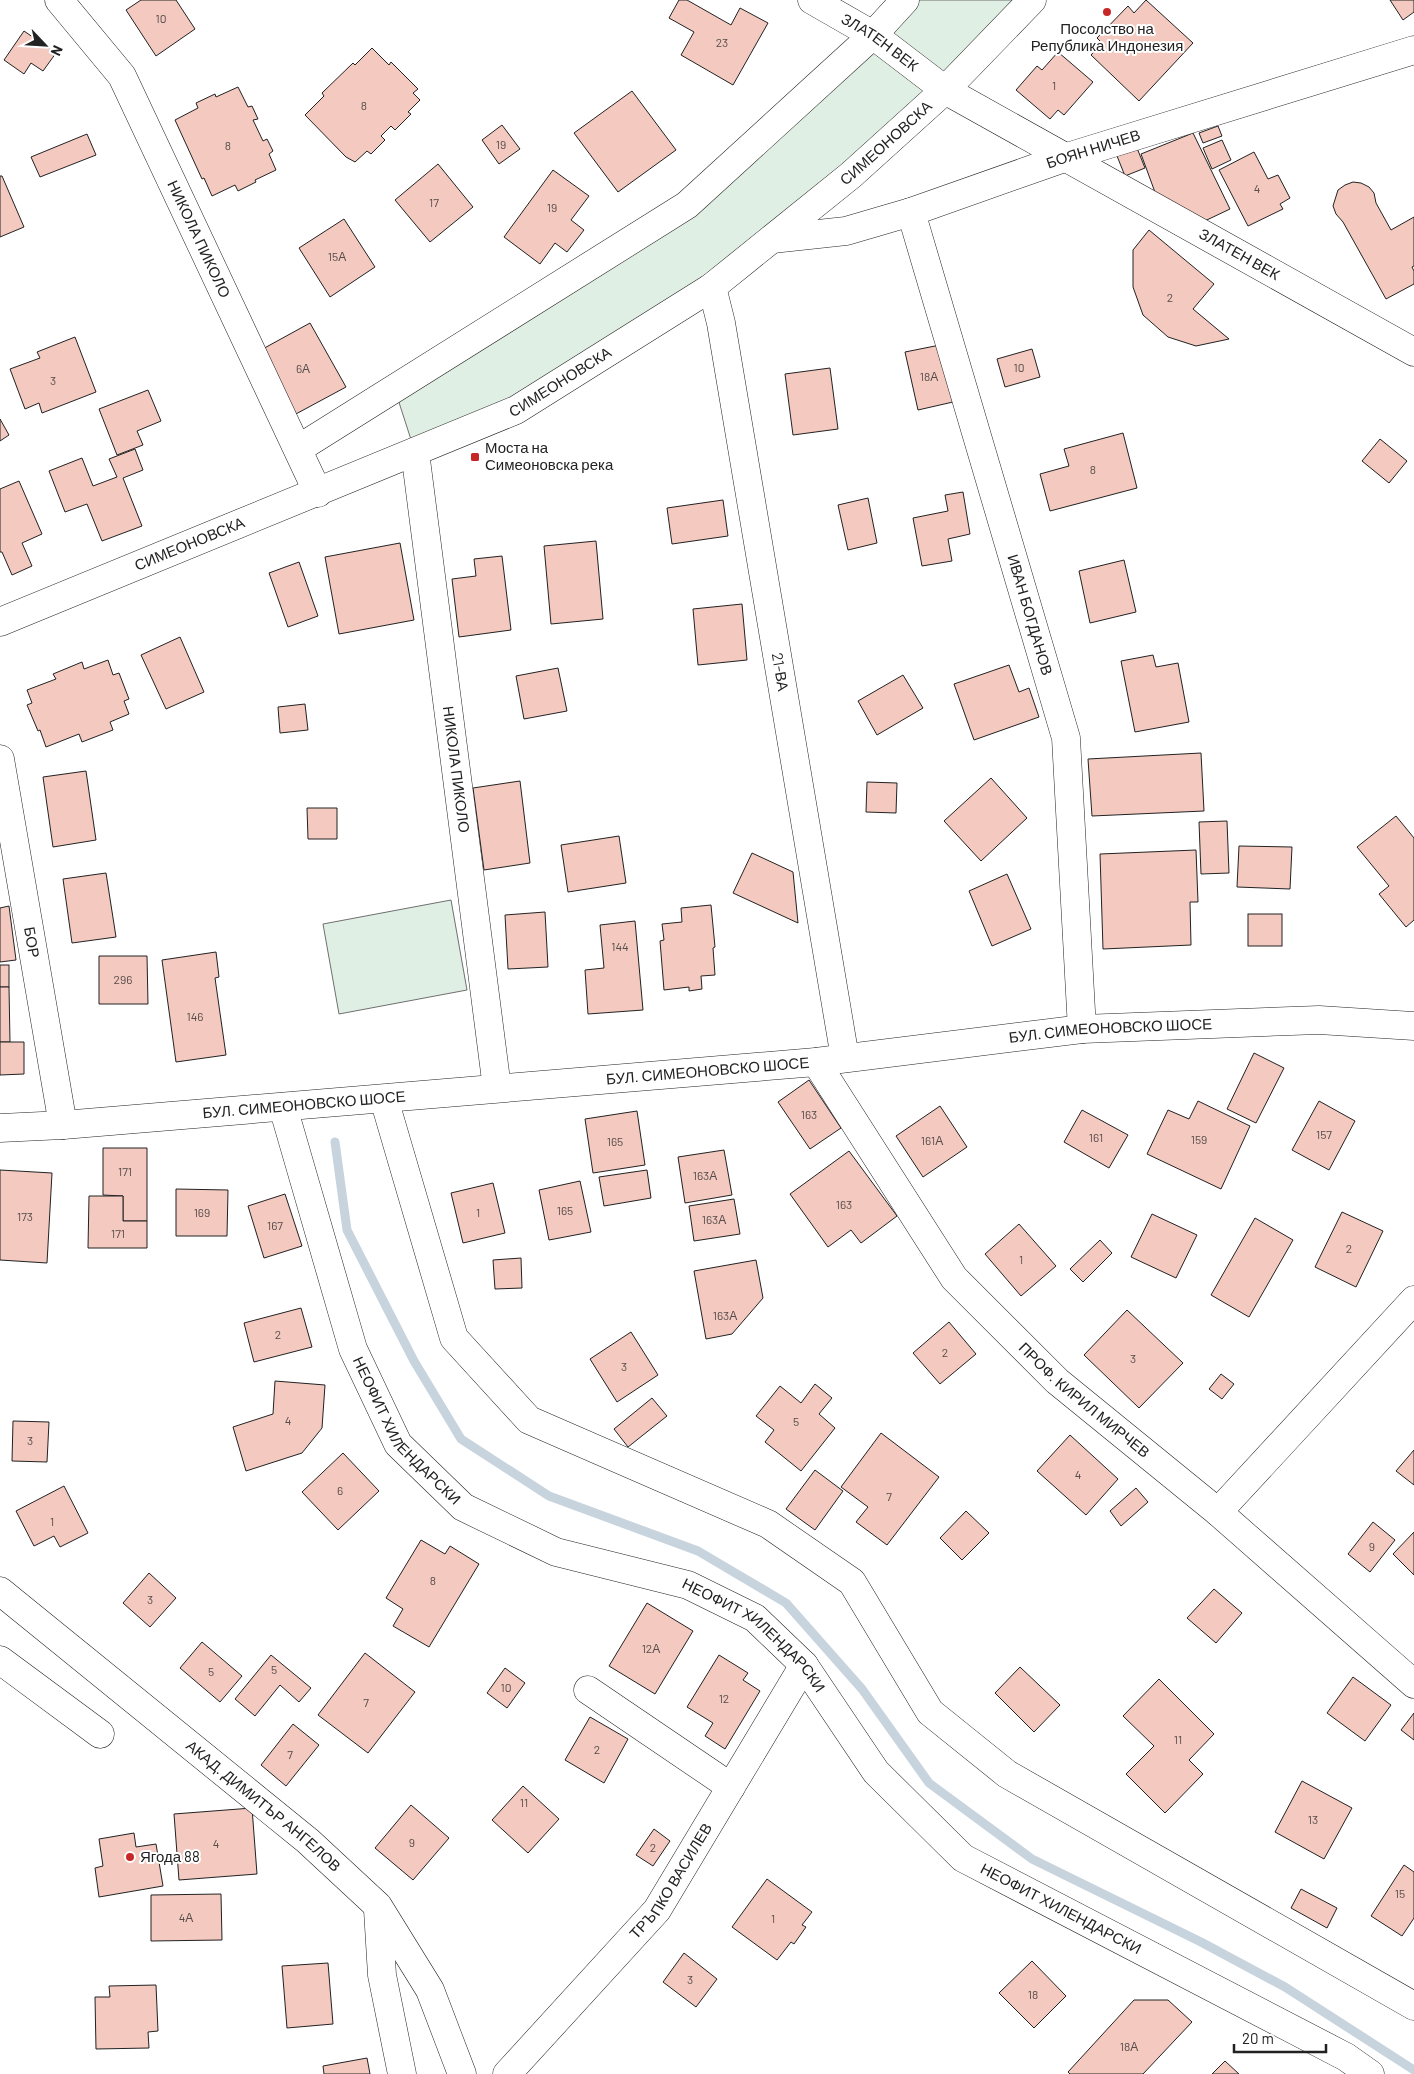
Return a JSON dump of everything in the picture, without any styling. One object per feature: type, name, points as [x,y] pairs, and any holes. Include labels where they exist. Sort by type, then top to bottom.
[{"type":"street","name":"НИКОЛА ПИКОЛО","points":[[59,0],[122,76],[318,492]]},
{"type":"street","name":"ЗЛАТЕН ВЕК","points":[[812,0],[873,35],[945,90],[1414,352]]},
{"type":"street","points":[[298,450],[687,206],[873,35],[905,0]]},
{"type":"street","name":"СИМЕОНОВСКА","points":[[0,622],[516,410],[712,287],[851,175],[945,90],[1032,0]]},
{"type":"street","name":"БОЯН НИЧЕВ","points":[[772,239],[846,231],[911,212],[1064,158],[1414,50]]},
{"type":"street","name":"ИВАН БОГДАНОВ","points":[[911,212],[1066,738],[1082,1029]]},
{"type":"street","name":"21-ВА","points":[[712,287],[721,323],[845,1058]]},
{"type":"street","name":"НИКОЛА ПИКОЛО","points":[[415,452],[497,1088]]},
{"type":"street","name":"БОР","points":[[0,759],[63,1125]]},
{"type":"street","name":"БУЛ. СИМЕОНОВСКО ШОСЕ","points":[[0,1128],[63,1125],[816,1062],[1082,1029],[1319,1020],[1414,1026]]},
{"type":"street","name":"ПРОФ. КИРИЛ МИРЧЕВ","points":[[816,1062],[954,1278],[1057,1381],[1218,1512],[1414,1684]]},
{"type":"street","points":[[384,1099],[454,1338],[529,1420],[768,1524],[852,1582],[930,1712],[1007,1774],[1410,1995]]},
{"type":"street","name":"НЕОФИТ ХИЛЕНДАРСКИ","points":[[283,1107],[353,1350],[398,1444],[462,1507],[556,1552],[688,1585],[755,1618],[804,1665],[876,1772],[964,1858],[1346,2057],[1370,2074]]},
{"type":"street","points":[[1218,1512],[1414,1300]]},
{"type":"street","name":"АКАД. ДИМИТЪР АНГЕЛОВ","points":[[0,1591],[308,1840],[378,1906],[430,1990],[462,2074]]},
{"type":"street","points":[[0,1660],[100,1734]]},
{"type":"street","name":"ТРЪПКО ВАСИЛЕВ","points":[[508,2074],[656,1910],[804,1665]]},
{"type":"street","points":[[588,1690],[731,1787]]},
{"type":"street","points":[[378,1906],[382,1975],[402,2074]]},
{"type":"green space","points":[[905,0],[1032,0],[712,287],[415,452],[395,390],[687,205]]},
{"type":"green space","points":[[451,900],[467,990],[339,1014],[323,924]]},
{"type":"building","points":[[141,0],[176,0],[195,29],[156,56],[126,10]]},
{"type":"building","points":[[679,0],[687,0],[731,25],[740,8],[768,23],[733,85],[681,55],[694,32],[669,18]]},
{"type":"building","points":[[1146,0],[1193,43],[1139,101],[1091,55],[1102,43],[1097,38],[1128,6],[1134,13]]},
{"type":"building","points":[[1390,0],[1414,0],[1414,12],[1403,20]]},
{"type":"building","points":[[24,31],[56,53],[43,71],[31,63],[24,74],[4,60]]},
{"type":"building","points":[[372,48],[389,65],[391,62],[418,89],[413,93],[420,100],[408,112],[411,114],[395,130],[391,126],[381,136],[385,140],[371,154],[367,151],[355,162],[346,157],[305,115],[324,96],[322,93],[353,63],[355,65]]},
{"type":"building","points":[[1058,52],[1093,82],[1064,115],[1058,110],[1050,119],[1016,90],[1037,66],[1042,70]]},
{"type":"building","points":[[238,87],[248,107],[252,106],[258,119],[253,120],[263,141],[267,139],[273,151],[269,154],[276,170],[238,191],[235,185],[212,196],[204,178],[202,179],[175,120],[198,108],[196,103],[215,94],[216,97]]},
{"type":"building","points":[[632,91],[676,150],[618,192],[574,133]]},
{"type":"building","points":[[502,125],[520,149],[499,164],[482,140]]},
{"type":"building","points":[[1218,126],[1222,136],[1203,143],[1199,133]]},
{"type":"building","points":[[1193,133],[1230,209],[1192,227],[1156,195],[1141,154]]},
{"type":"building","points":[[87,134],[96,155],[40,177],[31,157]]},
{"type":"building","points":[[1222,140],[1231,160],[1212,169],[1203,148]]},
{"type":"building","points":[[1137,148],[1145,168],[1125,176],[1117,156]]},
{"type":"building","points":[[1254,152],[1268,179],[1278,175],[1290,198],[1280,204],[1283,209],[1248,226],[1219,170]]},
{"type":"building","points":[[438,164],[473,207],[430,242],[395,200]]},
{"type":"building","points":[[553,170],[589,196],[571,220],[584,230],[567,252],[555,243],[540,264],[504,237]]},
{"type":"building","points":[[0,176],[2,176],[24,227],[0,237]]},
{"type":"building","points":[[1353,182],[1369,187],[1374,193],[1376,203],[1391,230],[1414,217],[1414,266],[1412,267],[1414,271],[1414,284],[1386,299],[1333,206],[1338,190]]},
{"type":"building","points":[[344,219],[375,267],[330,297],[299,248]]},
{"type":"building","points":[[1149,230],[1214,284],[1193,309],[1229,339],[1196,346],[1168,337],[1143,315],[1133,287],[1133,250]]},
{"type":"building","points":[[310,323],[346,387],[294,415],[259,351]]},
{"type":"building","points":[[75,337],[96,392],[42,413],[39,403],[25,409],[10,369],[40,358],[37,352]]},
{"type":"building","points":[[940,345],[953,402],[918,410],[905,352]]},
{"type":"building","points":[[1032,349],[1040,377],[1005,387],[997,359]]},
{"type":"building","points":[[830,368],[838,429],[793,435],[785,374]]},
{"type":"building","points":[[148,390],[161,421],[137,431],[143,445],[117,455],[99,409]]},
{"type":"building","points":[[0,419],[9,435],[0,441]]},
{"type":"building","points":[[1123,433],[1137,488],[1050,511],[1040,474],[1069,466],[1064,449]]},
{"type":"building","points":[[1380,439],[1407,461],[1389,483],[1362,461]]},
{"type":"building","points":[[135,449],[143,470],[123,478],[142,526],[102,541],[87,504],[65,512],[49,471],[82,458],[93,486],[117,477],[109,459]]},
{"type":"building","points":[[19,481],[42,534],[22,543],[32,566],[12,575],[2,552],[0,552],[0,489]]},
{"type":"building","points":[[963,492],[970,534],[948,539],[952,561],[922,566],[913,518],[948,511],[945,495]]},
{"type":"building","points":[[868,498],[877,543],[848,550],[838,505]]},
{"type":"building","points":[[723,500],[728,536],[672,544],[667,508]]},
{"type":"building","points":[[596,541],[603,619],[551,624],[544,546]]},
{"type":"building","points":[[400,543],[414,620],[339,634],[325,557]]},
{"type":"building","points":[[502,556],[511,630],[459,637],[452,579],[476,576],[474,559]]},
{"type":"building","points":[[1124,560],[1136,612],[1090,623],[1079,571]]},
{"type":"building","points":[[299,562],[318,616],[288,627],[269,573]]},
{"type":"building","points":[[742,604],[747,660],[698,665],[693,609]]},
{"type":"building","points":[[180,637],[204,692],[166,709],[141,655]]},
{"type":"building","points":[[1153,655],[1156,667],[1178,663],[1189,722],[1135,732],[1121,661]]},
{"type":"building","points":[[108,660],[113,675],[119,673],[129,699],[124,701],[129,714],[110,722],[113,730],[82,742],[79,734],[46,747],[40,730],[38,731],[27,705],[32,703],[27,690],[56,679],[53,674],[82,662],[84,669]]},
{"type":"building","points":[[1009,665],[1019,692],[1029,688],[1039,717],[974,740],[954,684]]},
{"type":"building","points":[[558,668],[567,711],[524,719],[516,676]]},
{"type":"building","points":[[903,675],[923,708],[877,735],[858,701]]},
{"type":"building","points":[[305,704],[308,730],[280,733],[278,707]]},
{"type":"building","points":[[1201,753],[1204,811],[1092,816],[1088,759]]},
{"type":"building","points":[[86,771],[96,840],[53,847],[43,777]]},
{"type":"building","points":[[991,778],[1027,818],[981,861],[944,821]]},
{"type":"building","points":[[520,781],[530,863],[484,870],[473,788]]},
{"type":"building","points":[[867,782],[897,783],[896,813],[866,812]]},
{"type":"building","points":[[307,808],[337,808],[337,839],[308,839]]},
{"type":"building","points":[[1396,816],[1414,838],[1414,920],[1406,927],[1379,894],[1389,886],[1357,847]]},
{"type":"building","points":[[1227,821],[1229,873],[1201,874],[1199,822]]},
{"type":"building","points":[[619,836],[626,883],[568,892],[561,845]]},
{"type":"building","points":[[1239,846],[1292,847],[1290,889],[1237,887]]},
{"type":"building","points":[[1196,850],[1198,902],[1190,902],[1191,945],[1103,949],[1100,854]]},
{"type":"building","points":[[752,853],[793,872],[798,923],[733,893]]},
{"type":"building","points":[[106,873],[116,937],[72,943],[63,879]]},
{"type":"building","points":[[1007,874],[1031,929],[992,946],[969,891]]},
{"type":"building","points":[[711,905],[715,947],[713,948],[715,975],[701,976],[702,989],[689,991],[689,987],[664,990],[660,941],[664,940],[662,924],[682,922],[681,908]]},
{"type":"building","points":[[9,906],[16,960],[0,962],[0,908]]},
{"type":"building","points":[[545,912],[548,967],[508,969],[505,915]]},
{"type":"building","points":[[1248,914],[1282,914],[1282,946],[1248,946]]},
{"type":"building","points":[[635,921],[643,1010],[588,1014],[585,970],[604,968],[600,925]]},
{"type":"building","points":[[216,952],[219,977],[215,978],[226,1055],[176,1062],[162,960]]},
{"type":"building","points":[[99,956],[147,956],[148,1004],[99,1004]]},
{"type":"building","points":[[0,965],[9,965],[9,987],[0,987]]},
{"type":"building","points":[[0,987],[9,987],[10,1042],[0,1042]]},
{"type":"building","points":[[0,1042],[24,1042],[24,1074],[0,1075]]},
{"type":"building","points":[[1254,1053],[1284,1068],[1256,1123],[1227,1109]]},
{"type":"building","points":[[809,1080],[841,1128],[810,1149],[778,1102]]},
{"type":"building","points":[[1198,1101],[1250,1126],[1221,1189],[1147,1154],[1168,1110],[1189,1119]]},
{"type":"building","points":[[1319,1101],[1355,1121],[1329,1170],[1292,1150]]},
{"type":"building","points":[[940,1106],[967,1147],[923,1177],[896,1136]]},
{"type":"building","points":[[1082,1110],[1128,1135],[1109,1168],[1064,1142]]},
{"type":"building","points":[[637,1111],[645,1165],[593,1173],[585,1119]]},
{"type":"building","points":[[103,1148],[147,1148],[147,1221],[123,1221],[123,1196],[103,1195]]},
{"type":"building","points":[[724,1150],[732,1195],[685,1203],[678,1157]]},
{"type":"building","points":[[849,1151],[897,1216],[861,1243],[851,1230],[828,1247],[790,1194]]},
{"type":"building","points":[[0,1170],[52,1173],[47,1263],[0,1260]]},
{"type":"building","points":[[647,1170],[651,1198],[604,1206],[599,1177]]},
{"type":"building","points":[[580,1181],[591,1232],[549,1240],[539,1190]]},
{"type":"building","points":[[493,1183],[505,1233],[463,1243],[451,1193]]},
{"type":"building","points":[[176,1189],[228,1190],[227,1236],[176,1236]]},
{"type":"building","points":[[285,1194],[302,1246],[264,1258],[248,1206]]},
{"type":"building","points":[[89,1196],[123,1196],[123,1221],[147,1221],[147,1248],[88,1248]]},
{"type":"building","points":[[734,1199],[740,1234],[694,1241],[689,1206]]},
{"type":"building","points":[[1342,1212],[1383,1231],[1356,1287],[1315,1267]]},
{"type":"building","points":[[1152,1214],[1197,1235],[1176,1278],[1131,1257]]},
{"type":"building","points":[[1255,1218],[1293,1240],[1249,1317],[1211,1295]]},
{"type":"building","points":[[1019,1224],[1056,1266],[1021,1296],[985,1254]]},
{"type":"building","points":[[1100,1240],[1112,1253],[1083,1282],[1070,1269]]},
{"type":"building","points":[[521,1258],[522,1288],[495,1289],[493,1260]]},
{"type":"building","points":[[756,1260],[763,1298],[732,1334],[706,1339],[694,1271]]},
{"type":"building","points":[[301,1308],[312,1347],[254,1362],[244,1323]]},
{"type":"building","points":[[1127,1310],[1183,1363],[1139,1408],[1084,1355]]},
{"type":"building","points":[[949,1322],[976,1354],[940,1384],[913,1353]]},
{"type":"building","points":[[631,1332],[658,1375],[617,1402],[590,1359]]},
{"type":"building","points":[[1221,1374],[1234,1384],[1222,1399],[1209,1389]]},
{"type":"building","points":[[275,1381],[325,1385],[322,1428],[302,1453],[246,1471],[233,1427],[273,1414]]},
{"type":"building","points":[[815,1384],[832,1398],[819,1414],[835,1428],[801,1471],[765,1442],[774,1430],[756,1416],[780,1386],[801,1403]]},
{"type":"building","points":[[652,1398],[667,1416],[628,1447],[614,1429]]},
{"type":"building","points":[[13,1421],[49,1422],[47,1462],[12,1461]]},
{"type":"building","points":[[881,1433],[939,1477],[887,1545],[856,1522],[868,1507],[841,1487]]},
{"type":"building","points":[[1070,1435],[1118,1479],[1086,1515],[1037,1471]]},
{"type":"building","points":[[1414,1450],[1414,1485],[1396,1471]]},
{"type":"building","points":[[343,1453],[379,1491],[338,1530],[302,1492]]},
{"type":"building","points":[[815,1470],[843,1491],[815,1530],[786,1509]]},
{"type":"building","points":[[64,1486],[88,1533],[60,1547],[54,1536],[34,1546],[16,1511]]},
{"type":"building","points":[[1136,1488],[1148,1502],[1121,1526],[1110,1511]]},
{"type":"building","points":[[966,1511],[989,1533],[962,1560],[940,1538]]},
{"type":"building","points":[[1373,1522],[1395,1540],[1370,1572],[1348,1554]]},
{"type":"building","points":[[1414,1532],[1414,1575],[1393,1554]]},
{"type":"building","points":[[421,1540],[445,1554],[450,1546],[479,1564],[429,1647],[393,1626],[403,1609],[386,1598]]},
{"type":"building","points":[[149,1573],[176,1598],[150,1627],[123,1603]]},
{"type":"building","points":[[1214,1589],[1242,1613],[1216,1643],[1187,1618]]},
{"type":"building","points":[[647,1603],[693,1631],[655,1694],[609,1666]]},
{"type":"building","points":[[202,1642],[242,1676],[220,1702],[180,1668]]},
{"type":"building","points":[[365,1653],[415,1692],[368,1753],[318,1715]]},
{"type":"building","points":[[271,1655],[311,1688],[299,1702],[280,1685],[255,1716],[235,1699]]},
{"type":"building","points":[[719,1655],[748,1673],[743,1680],[760,1691],[725,1749],[705,1736],[713,1723],[687,1707]]},
{"type":"building","points":[[1020,1667],[1060,1705],[1034,1732],[995,1693]]},
{"type":"building","points":[[505,1668],[525,1683],[507,1708],[487,1693]]},
{"type":"building","points":[[1353,1677],[1391,1705],[1365,1741],[1327,1713]]},
{"type":"building","points":[[1159,1679],[1214,1734],[1189,1760],[1203,1774],[1165,1813],[1126,1774],[1154,1746],[1123,1716]]},
{"type":"building","points":[[1414,1713],[1414,1740],[1401,1730]]},
{"type":"building","points":[[590,1717],[628,1739],[604,1783],[565,1760]]},
{"type":"building","points":[[293,1724],[319,1745],[286,1786],[261,1765]]},
{"type":"building","points":[[1302,1781],[1352,1808],[1324,1859],[1275,1832]]},
{"type":"building","points":[[523,1786],[559,1819],[528,1853],[492,1820]]},
{"type":"building","points":[[411,1805],[449,1838],[413,1880],[375,1848]]},
{"type":"building","points":[[252,1808],[257,1874],[179,1880],[174,1814]]},
{"type":"building","points":[[654,1829],[670,1841],[653,1866],[636,1855]]},
{"type":"building","name":"Ягода 88","points":[[134,1833],[136,1847],[156,1844],[163,1886],[99,1897],[95,1868],[103,1866],[99,1839]]},
{"type":"building","points":[[1404,1865],[1414,1872],[1414,1918],[1402,1936],[1371,1916]]},
{"type":"building","points":[[767,1879],[812,1912],[802,1925],[806,1927],[794,1944],[791,1942],[777,1960],[732,1927]]},
{"type":"building","points":[[1301,1889],[1337,1908],[1327,1928],[1291,1908]]},
{"type":"building","points":[[221,1894],[222,1940],[151,1941],[151,1895]]},
{"type":"building","points":[[684,1953],[717,1979],[696,2007],[663,1982]]},
{"type":"building","points":[[1032,1961],[1066,1996],[1034,2028],[999,1993]]},
{"type":"building","points":[[328,1963],[333,2024],[287,2028],[282,1966]]},
{"type":"building","points":[[156,1985],[158,2031],[148,2032],[149,2048],[96,2049],[95,1997],[110,1997],[109,1986]]},
{"type":"building","points":[[1134,2000],[1168,2000],[1192,2022],[1143,2074],[1070,2074],[1068,2072]]},
{"type":"building","points":[[367,2058],[370,2074],[324,2074],[323,2066]]},
{"type":"building","points":[[1225,2061],[1239,2074],[1212,2074]]},
{"type":"waterway","points":[[335,1142],[347,1230],[414,1361],[461,1439],[549,1496],[698,1551],[786,1603],[862,1689],[929,1783],[1032,1859],[1201,1942],[1285,1987],[1414,2070]]},
{"type":"place","name":"Посолство на Република Индонезия","points":[[1107,12]]},
{"type":"place","name":"Моста на Симеоновска река","points":[[475,457]]},
{"type":"place","name":"Ягода 88","points":[[130,1857]]}]
